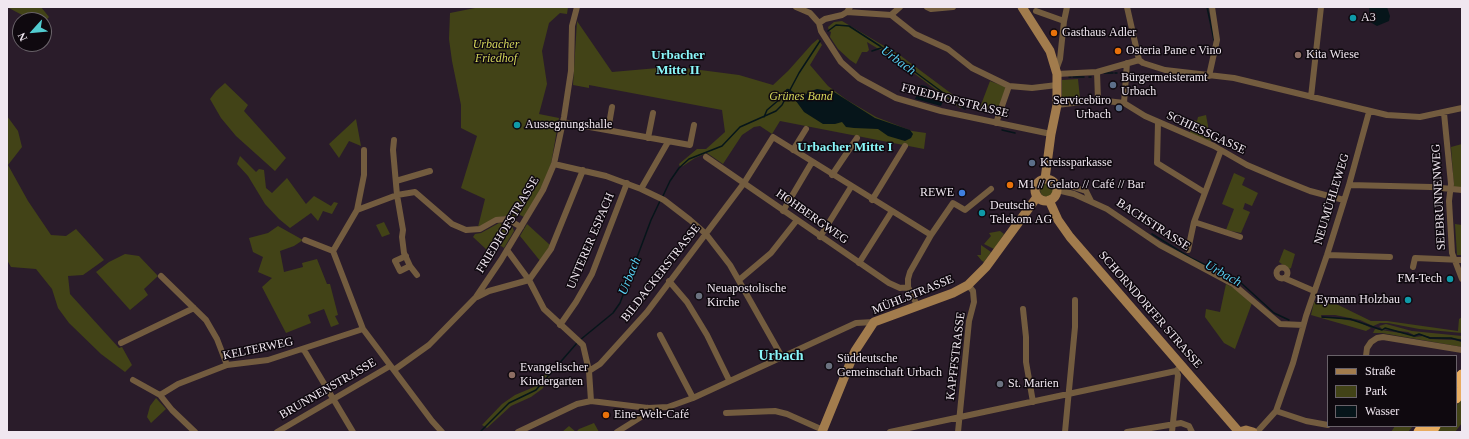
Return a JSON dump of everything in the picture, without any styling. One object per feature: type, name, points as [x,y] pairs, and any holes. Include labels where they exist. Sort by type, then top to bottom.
[{"type":"street","name":"FRIEDHOFSTRASSE","points":[[392,368],[437,338],[476,297],[507,250],[543,190],[554,164],[562,122],[571,72],[572,26],[577,7]]},
{"type":"street","name":"FRIEDHOFSTRASSE","points":[[796,7],[810,13],[819,23],[821,31],[841,62],[874,86],[896,98],[914,104],[1050,134]]},
{"type":"street","points":[[891,15],[900,7]]},
{"type":"street","points":[[927,7],[931,9],[953,7]]},
{"type":"street","points":[[1022,7],[1050,51],[1057,72]]},
{"type":"street","points":[[1127,7],[1139,60],[1143,63],[1165,70],[1234,78],[1369,112],[1400,117],[1420,117],[1462,108]]},
{"type":"street","points":[[1209,76],[1217,40],[1212,7]]},
{"type":"street","points":[[1312,97],[1321,7]]},
{"type":"street","points":[[1045,179],[1050,134],[1057,105],[1057,72],[1067,8]]},
{"type":"street","points":[[819,23],[848,9],[891,15],[915,34],[948,49],[972,68],[1009,86],[1032,88],[1057,85]]},
{"type":"street","points":[[1036,11],[1064,21]]},
{"type":"street","points":[[1057,72],[1097,72],[1139,60]]},
{"type":"street","points":[[1124,103],[1127,63]]},
{"type":"street","points":[[1097,72],[1098,100]]},
{"type":"street","points":[[996,123],[1009,86]]},
{"type":"street","name":"SCHIESSGASSE","points":[[1057,105],[1098,100],[1124,103],[1158,122],[1221,150],[1247,165],[1310,191],[1344,200]]},
{"type":"street","points":[[608,130],[612,107]]},
{"type":"street","name":"NEUMÜHLEWEG","points":[[1257,432],[1276,411],[1293,363],[1303,325],[1349,185],[1369,112]]},
{"type":"street","points":[[648,138],[653,113]]},
{"type":"street","name":"SEEBRUNNENWEG","points":[[1444,113],[1451,184],[1449,201],[1452,253],[1459,260],[1462,279]]},
{"type":"street","points":[[562,122],[690,145],[694,125]]},
{"type":"street","points":[[1158,122],[1157,163],[1204,192]]},
{"type":"street","points":[[806,128],[793,150],[931,235]]},
{"type":"street","name":"BILDACKERSTRASSE","points":[[589,371],[600,364],[647,312],[744,183],[773,137],[793,150]]},
{"type":"street","points":[[832,175],[858,138]]},
{"type":"street","points":[[394,140],[393,150],[397,195],[406,256],[410,266],[417,275]]},
{"type":"street","points":[[641,189],[668,142]]},
{"type":"street","points":[[872,200],[905,146]]},
{"type":"street","points":[[333,251],[356,210],[364,175],[364,150]]},
{"type":"street","points":[[1188,250],[1194,222],[1221,150]]},
{"type":"street","name":"HOHBERGWEG","points":[[706,157],[893,286],[900,288],[908,287]]},
{"type":"street","points":[[783,211],[812,162]]},
{"type":"street","points":[[554,164],[583,170],[627,183],[641,189],[661,199],[706,234],[718,248],[740,280],[782,356]]},
{"type":"street","points":[[476,297],[489,291],[529,280],[551,249],[583,170]]},
{"type":"street","points":[[396,181],[430,171]]},
{"type":"street","points":[[1045,179],[1051,180],[1056,187],[1054,196],[1049,200],[1043,200],[1037,197],[1035,187],[1039,181],[1045,179]]},
{"type":"street","name":"UNTERER ESPACH","points":[[560,325],[576,302],[592,274],[627,183]]},
{"type":"street","points":[[1349,185],[1431,187],[1462,190]]},
{"type":"street","points":[[820,237],[851,186]]},
{"type":"street","name":"BACHSTRASSE","points":[[1056,187],[1107,208],[1160,245],[1233,284],[1280,324],[1303,325]]},
{"type":"street","points":[[917,305],[908,287],[910,272],[931,235],[952,203],[965,210],[991,189]]},
{"type":"street","points":[[356,210],[397,195],[415,192],[452,224],[466,230],[480,229],[496,220],[507,219],[521,227]]},
{"type":"street","name":"MÜHLSTRASSE","points":[[822,431],[855,351],[874,322],[953,293],[968,285],[986,267],[1037,197]]},
{"type":"street","name":"SCHORNDORFER STRASSE","points":[[1049,200],[1058,220],[1070,237],[1179,368],[1239,432]]},
{"type":"street","points":[[858,263],[892,211]]},
{"type":"street","points":[[740,280],[771,253],[797,220]]},
{"type":"street","points":[[1194,222],[1240,237]]},
{"type":"street","points":[[306,240],[333,251],[363,329],[432,421],[442,432]]},
{"type":"street","points":[[507,250],[529,280],[544,309],[583,345],[589,371],[591,401]]},
{"type":"street","points":[[1327,255],[1390,256]]},
{"type":"street","points":[[406,256],[395,261],[400,271],[410,266]]},
{"type":"street","points":[[1413,267],[1415,258],[1459,260]]},
{"type":"street","points":[[161,276],[206,320],[217,339],[228,365]]},
{"type":"street","points":[[1284,278],[1314,291]]},
{"type":"street","points":[[669,281],[687,302],[707,335],[729,380]]},
{"type":"street","name":"KAPFFSTRASSE","points":[[958,432],[970,321],[974,302],[973,291],[968,285]]},
{"type":"street","points":[[1065,432],[1075,327],[1075,300]]},
{"type":"street","points":[[121,343],[194,308]]},
{"type":"street","points":[[1023,309],[1026,337],[1026,362],[1033,402]]},
{"type":"street","points":[[518,432],[577,404],[591,401],[648,408],[668,407],[693,398],[729,380],[856,323],[874,322]]},
{"type":"street","name":"KELTERWEG","points":[[160,396],[178,384],[228,365],[268,360],[304,350],[363,329]]},
{"type":"street","points":[[660,335],[693,398]]},
{"type":"street","points":[[1366,355],[1371,342],[1377,338],[1383,337],[1462,350]]},
{"type":"street","points":[[304,350],[353,432]]},
{"type":"street","name":"BRUNNENSTRASSE","points":[[277,432],[332,399],[392,368]]},
{"type":"street","points":[[890,432],[1111,385],[1179,368],[1172,432]]},
{"type":"street","points":[[133,380],[160,396],[195,432]]},
{"type":"street","points":[[617,432],[641,417],[648,408]]},
{"type":"street","points":[[726,413],[775,411],[787,414],[822,431]]},
{"type":"street","points":[[1276,411],[1306,421],[1327,425]]},
{"type":"street","points":[[1127,432],[1181,422],[1189,426],[1192,432]]},
{"type":"street","points":[[1239,432],[1246,430],[1253,432]]},
{"type":"green space","points":[[7,7],[41,7],[45,12],[16,12]]},
{"type":"green space","name":"Urbacher Friedhof","points":[[480,7],[568,7],[567,14],[560,13],[549,23],[542,51],[547,84],[539,114],[559,118],[550,170],[541,191],[524,217],[518,214],[515,220],[504,216],[478,227],[485,199],[461,188],[477,136],[461,128],[461,105],[449,39],[450,13]]},
{"type":"green space","name":"Grünes Band","points":[[577,21],[612,72],[658,68],[685,68],[739,75],[773,85],[818,39],[822,45],[810,65],[828,86],[847,100],[876,117],[912,131],[926,133],[924,149],[780,121],[772,134],[760,126],[754,127],[742,135],[723,164],[707,153],[680,167],[679,164],[697,149],[706,149],[725,132],[722,110],[589,85],[589,88],[573,85]]},
{"type":"green space","points":[[842,21],[901,56],[964,103],[964,107],[960,108],[895,59],[867,42],[869,50],[867,52],[862,52],[856,64],[850,60],[838,49],[830,37],[831,32],[829,31],[828,27],[834,22]]},
{"type":"green space","points":[[1078,79],[1080,98],[1062,101],[1062,80]]},
{"type":"green space","points":[[990,81],[1006,87],[999,114],[979,110]]},
{"type":"green space","points":[[225,83],[248,105],[244,111],[286,158],[275,171],[236,136],[221,118],[210,99]]},
{"type":"green space","points":[[1206,115],[1211,142],[1189,135],[1194,120],[1197,121],[1198,117]]},
{"type":"green space","points":[[7,116],[18,131],[22,147],[8,165],[28,201],[51,235],[66,236],[76,229],[104,260],[83,275],[68,276],[70,294],[119,348],[122,347],[132,365],[125,372],[101,354],[69,323],[58,308],[52,289],[36,269],[11,267],[7,260]]},
{"type":"green space","points":[[356,119],[361,146],[349,141],[339,158],[329,144]]},
{"type":"green space","points":[[1462,144],[1462,188],[1454,188],[1451,147]]},
{"type":"green space","points":[[240,156],[256,172],[259,169],[264,170],[266,188],[272,193],[287,178],[306,204],[314,196],[331,206],[334,202],[338,203],[332,214],[323,211],[318,221],[311,213],[290,228],[265,204],[248,176],[237,164]]},
{"type":"green space","points":[[1234,173],[1245,178],[1242,185],[1258,193],[1252,206],[1245,203],[1243,209],[1250,212],[1241,233],[1226,230],[1234,209],[1222,204]]},
{"type":"green space","points":[[1044,183],[1050,183],[1054,187],[1054,193],[1050,197],[1044,197],[1040,193],[1040,187]]},
{"type":"green space","points":[[384,222],[390,234],[382,237],[376,225]]},
{"type":"green space","points":[[499,223],[512,226],[514,231],[504,248],[494,241],[487,250],[473,237],[475,234],[481,233]]},
{"type":"green space","points":[[527,224],[550,245],[541,262],[520,236]]},
{"type":"green space","points":[[1455,224],[1462,225],[1462,255],[1457,255]]},
{"type":"green space","points":[[278,226],[303,240],[294,246],[280,251],[284,272],[303,267],[302,263],[317,259],[327,284],[330,284],[338,315],[335,316],[339,324],[331,327],[324,309],[308,315],[311,323],[286,333],[262,287],[272,278],[258,272],[263,257],[253,252],[249,238],[268,233]]},
{"type":"green space","points":[[1000,231],[1004,234],[994,249],[984,244],[991,236],[989,233]]},
{"type":"green space","points":[[981,245],[991,252],[984,262],[977,255],[981,255]]},
{"type":"green space","points":[[1284,249],[1295,254],[1291,268],[1289,269],[1279,262]]},
{"type":"green space","points":[[125,254],[139,256],[158,276],[144,289],[148,295],[130,310],[96,272],[109,262]]},
{"type":"green space","points":[[1226,284],[1237,290],[1252,303],[1235,349],[1224,343],[1205,317],[1206,309],[1220,312]]},
{"type":"green space","points":[[1320,296],[1371,321],[1387,321],[1458,331],[1459,319],[1462,317],[1462,333],[1419,329],[1388,323],[1380,323],[1373,326],[1360,320],[1335,315],[1321,315],[1322,318],[1336,318],[1359,322],[1371,328],[1366,331],[1311,315],[1314,302],[1318,303]]},
{"type":"green space","points":[[1386,324],[1412,331],[1462,336],[1462,339],[1430,337],[1419,334],[1414,335],[1408,332],[1382,329],[1379,326]]},
{"type":"green space","points":[[1375,329],[1407,334],[1415,337],[1423,336],[1430,339],[1454,340],[1462,342],[1462,347],[1382,333],[1373,333]]},
{"type":"green space","points":[[546,373],[551,378],[542,389],[531,397],[511,406],[487,428],[482,425],[502,404],[515,395],[534,387]]},
{"type":"green space","points":[[156,398],[166,409],[151,423],[147,417],[150,406]]},
{"type":"green space","points":[[1462,399],[1462,423],[1455,432],[1437,432],[1440,427],[1457,427],[1457,405]]},
{"type":"green space","points":[[594,423],[599,432],[576,432],[579,429]]},
{"type":"green space","points":[[569,426],[576,432],[562,432]]},
{"type":"green space","points":[[1394,427],[1412,427],[1408,432],[1391,432]]},
{"type":"water","points":[[1369,7],[1387,7],[1390,16],[1389,21],[1377,26],[1370,22]]},
{"type":"water","points":[[921,85],[926,86],[944,99],[941,106],[915,99]]},
{"type":"water","points":[[817,89],[834,92],[875,118],[910,130],[913,134],[911,138],[905,141],[888,136],[878,129],[846,127],[842,122],[835,124],[823,124],[804,112],[796,101],[799,97],[802,99],[808,92]]},
{"type":"waterway","points":[[1207,7],[1214,40]]},
{"type":"waterway","name":"Urbach","points":[[828,31],[836,25],[849,26],[880,46],[965,109]]},
{"type":"waterway","name":"Urbach","points":[[662,198],[670,181],[679,168],[689,159],[722,146],[740,127],[776,111],[782,105],[799,73],[820,41]]},
{"type":"waterway","points":[[872,51],[881,48]]},
{"type":"waterway","points":[[1104,73],[1113,73]]},
{"type":"waterway","points":[[1073,77],[1084,77]]},
{"type":"waterway","name":"Urbach","points":[[788,92],[798,99]]},
{"type":"waterway","name":"Urbach","points":[[764,117],[767,110],[787,93]]},
{"type":"waterway","name":"Urbach","points":[[1002,130],[1015,133]]},
{"type":"waterway","name":"Urbach","points":[[580,340],[613,313],[620,303],[651,220],[660,201]]},
{"type":"waterway","name":"Urbach","points":[[1152,234],[1191,258],[1239,281],[1274,313],[1289,320]]},
{"type":"waterway","name":"Urbach","points":[[1322,317],[1350,319],[1382,330],[1385,328],[1414,336],[1419,334],[1430,338],[1451,338],[1462,341]]},
{"type":"waterway","name":"Urbach","points":[[480,432],[509,403],[536,390],[577,343]]},
{"type":"place","name":"A3","points":[[1353,18]]},
{"type":"place","name":"Gasthaus Adler","points":[[1054,33]]},
{"type":"place","name":"Osteria Pane e Vino","points":[[1118,51]]},
{"type":"place","name":"Kita Wiese","points":[[1298,55]]},
{"type":"place","name":"Bürgermeisteramt Urbach","points":[[1113,85]]},
{"type":"place","name":"Servicebüro Urbach","points":[[1119,108]]},
{"type":"place","name":"Aussegnungshalle","points":[[517,125]]},
{"type":"place","name":"Kreissparkasse","points":[[1032,163]]},
{"type":"place","name":"M1 // Gelato // Café // Bar","points":[[1010,185]]},
{"type":"place","name":"REWE","points":[[962,193]]},
{"type":"place","name":"Deutsche Telekom AG","points":[[982,213]]},
{"type":"place","name":"FM-Tech","points":[[1450,279]]},
{"type":"place","name":"Neuapostolische Kirche","points":[[699,296]]},
{"type":"place","name":"Eymann Holzbau","points":[[1408,300]]},
{"type":"place","name":"Süddeutsche Gemeinschaft Urbach","points":[[829,366]]},
{"type":"place","name":"Evangelischer Kindergarten","points":[[512,375]]},
{"type":"place","name":"St. Marien","points":[[1000,384]]},
{"type":"place","name":"Eine-Welt-Café","points":[[606,415]]},
{"type":"district","name":"Urbacher Mitte II","points":[[678,64]]},
{"type":"district","name":"Urbacher Mitte I","points":[[845,148]]},
{"type":"district","name":"Urbach","points":[[781,356]]}]
